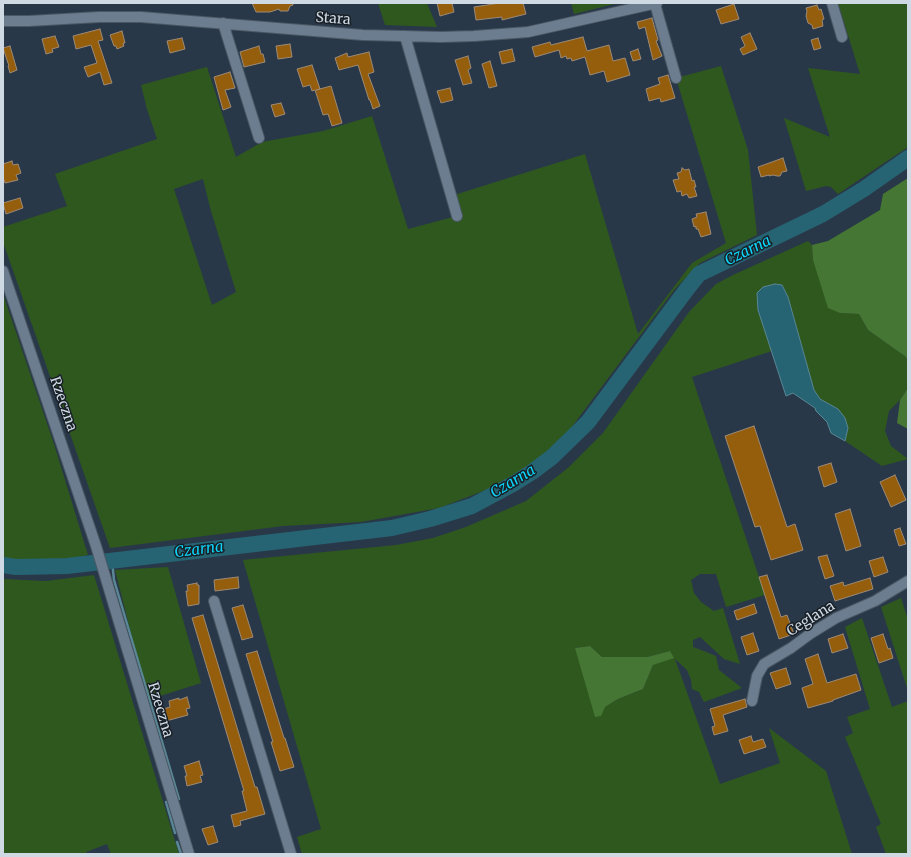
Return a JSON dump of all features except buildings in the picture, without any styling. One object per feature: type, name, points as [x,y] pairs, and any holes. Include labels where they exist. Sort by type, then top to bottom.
[{"type":"street","points":[[656,3],[676,78]]},
{"type":"street","name":"Stara","points":[[3,21],[29,21],[99,16],[141,17],[316,32],[406,36],[474,36],[528,32],[644,4],[656,3]]},
{"type":"street","points":[[832,3],[842,37]]},
{"type":"street","points":[[223,23],[259,138]]},
{"type":"street","points":[[406,36],[457,216]]},
{"type":"street","name":"Rzeczna","points":[[3,271],[96,546],[189,854]]},
{"type":"street","name":"Ceglana","points":[[752,701],[757,676],[764,664],[792,648],[810,634],[836,618],[875,601],[908,581]]},
{"type":"street","points":[[214,601],[291,854]]},
{"type":"green space","points":[[378,3],[427,3],[437,27],[385,25]]},
{"type":"green space","points":[[571,3],[618,3],[574,14]]},
{"type":"green space","points":[[838,3],[908,3],[908,147],[838,194],[831,187],[826,186],[806,191],[784,118],[830,137],[808,68],[860,74]]},
{"type":"green space","points":[[721,66],[748,150],[757,235],[700,263],[674,290],[571,428],[535,463],[491,488],[439,508],[361,522],[283,526],[110,548],[3,242],[3,227],[67,206],[55,174],[157,139],[141,85],[207,67],[236,157],[262,142],[323,131],[372,116],[408,229],[453,217],[451,196],[585,154],[638,334],[692,263],[726,243],[676,78]],"holes":[[[203,179],[211,211],[236,292],[212,305],[174,189]]]},
{"type":"green space","points":[[908,178],[908,362],[906,357],[868,330],[859,314],[840,313],[828,308],[813,260],[812,245],[828,241],[880,210],[883,194]]},
{"type":"green space","points":[[808,241],[812,245],[813,260],[840,313],[859,314],[868,330],[906,357],[908,362],[908,388],[900,400],[889,411],[885,431],[891,446],[908,459],[882,466],[845,441],[848,428],[838,409],[820,399],[814,390],[788,297],[782,285],[758,310],[772,351],[692,377],[765,595],[726,607],[716,574],[700,574],[691,580],[694,593],[701,602],[714,611],[723,608],[740,664],[724,659],[700,637],[693,640],[693,647],[716,656],[719,670],[742,688],[704,702],[699,692],[692,689],[691,680],[687,670],[675,659],[720,784],[780,763],[769,728],[826,771],[852,854],[302,854],[297,837],[321,829],[243,560],[396,545],[433,538],[466,527],[526,501],[569,467],[603,433],[689,312],[716,284]],"holes":[[[590,646],[602,657],[647,657],[670,651],[653,665],[643,689],[618,699],[605,707],[575,648]]]},
{"type":"green space","points":[[3,294],[54,444],[88,555],[72,558],[25,562],[3,559]]},
{"type":"green space","points":[[908,388],[908,429],[897,423],[900,400]]},
{"type":"green space","points":[[168,567],[201,683],[148,700],[115,570]]},
{"type":"green space","points":[[94,575],[179,854],[111,854],[107,844],[86,852],[86,854],[3,854],[3,579],[46,581]]},
{"type":"green space","points":[[901,598],[908,620],[908,691],[881,607]]},
{"type":"green space","points":[[862,618],[892,707],[908,701],[908,854],[886,854],[876,827],[881,824],[845,737],[853,733],[847,717],[870,709],[845,627]]},
{"type":"green space","points":[[590,646],[602,657],[647,657],[670,651],[674,658],[653,665],[643,689],[618,699],[605,707],[601,716],[595,717],[575,648]]},
{"type":"water","points":[[775,284],[782,285],[788,297],[814,390],[820,399],[838,409],[845,418],[848,428],[845,441],[831,433],[827,422],[815,408],[793,393],[786,396],[758,310],[757,293],[763,287]]},
{"type":"waterway","name":"Czarna","points":[[3,565],[16,567],[67,566],[392,528],[430,519],[472,506],[532,472],[552,457],[588,422],[699,274],[823,214],[864,189],[908,158]]},
{"type":"waterway","points":[[112,561],[114,580],[179,799]]},
{"type":"waterway","points":[[166,802],[175,833]]},
{"type":"waterway","points":[[177,842],[181,854]]}]
